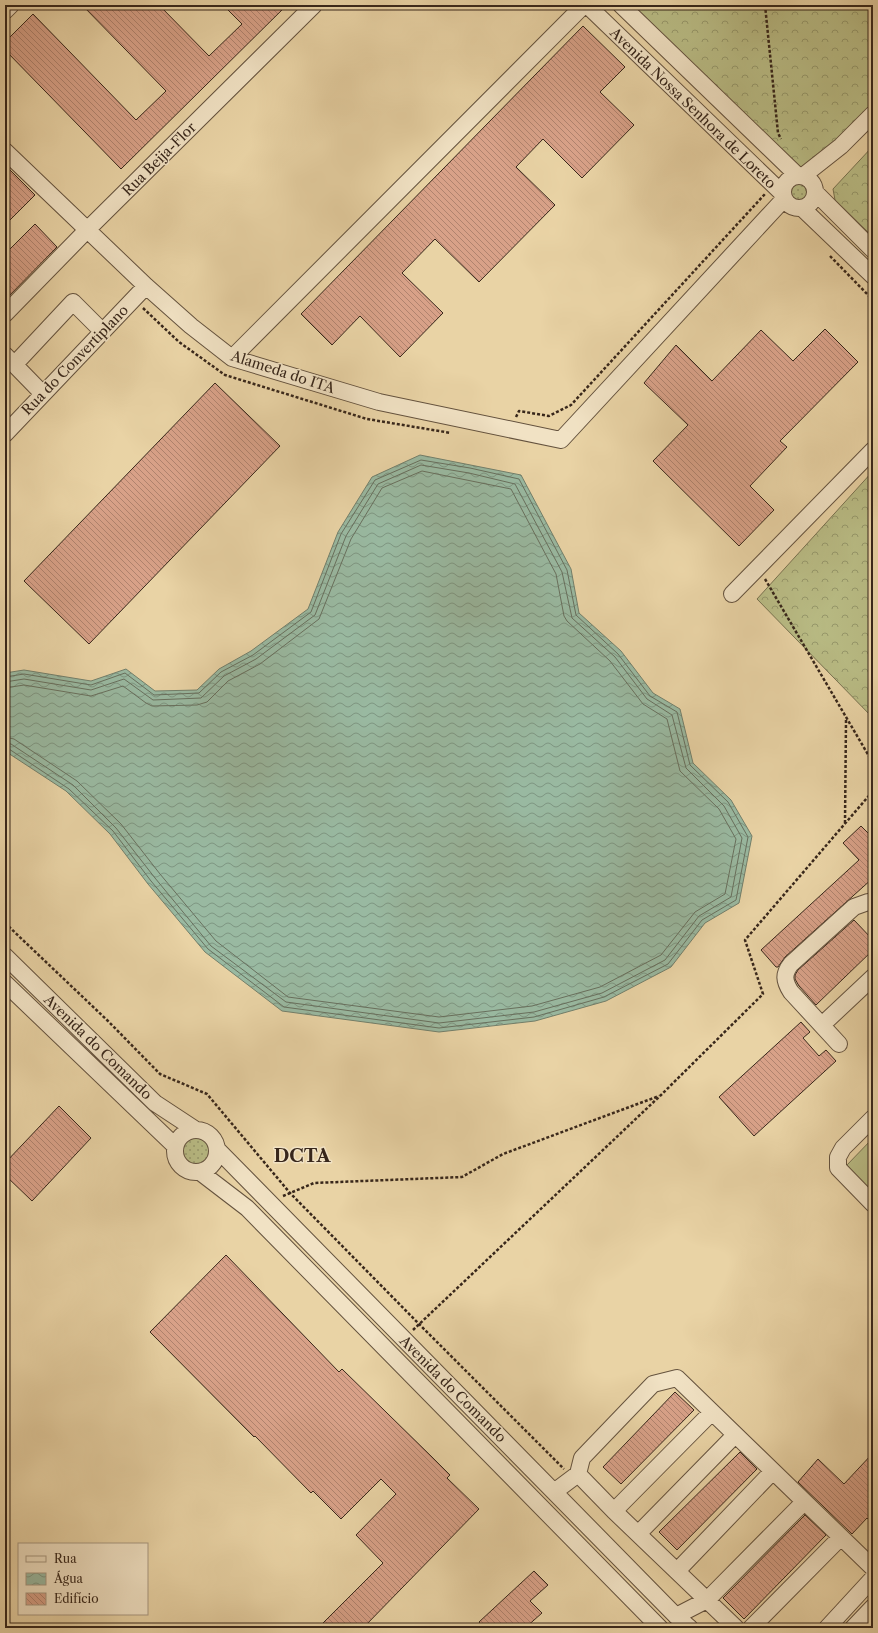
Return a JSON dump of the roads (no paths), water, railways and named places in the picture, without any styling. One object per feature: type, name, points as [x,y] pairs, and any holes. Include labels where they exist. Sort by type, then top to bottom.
[{"type":"lane","points":[[5,11],[11,5]]},
{"type":"lane","name":"Rua Beija-Flor","points":[[5,314],[87,230],[314,5]]},
{"type":"lane","points":[[232,358],[585,5]]},
{"type":"lane","name":"Avenida Nossa Senhora de Loreto","points":[[585,5],[784,197]]},
{"type":"lane","name":"Avenida Nossa Senhora de Loreto","points":[[621,5],[808,183],[873,250]]},
{"type":"lane","points":[[808,183],[841,146],[873,114]]},
{"type":"lane","name":"Alameda do ITA","points":[[5,151],[146,286],[191,326],[232,358],[379,402],[561,440],[784,197]]},
{"type":"lane","points":[[788,180],[808,183],[811,203],[802,208],[792,207],[784,197],[783,189],[788,180]]},
{"type":"lane","points":[[802,208],[873,276]]},
{"type":"lane","name":"Rua do Convertiplano","points":[[5,434],[146,286]]},
{"type":"lane","points":[[43,394],[10,360],[72,302],[103,332]]},
{"type":"lane","points":[[732,594],[873,450]]},
{"type":"lane","points":[[839,1044],[791,992],[784,976],[787,970],[854,907],[868,902],[873,902]]},
{"type":"lane","name":"Avenida do Comando","points":[[5,956],[155,1103],[196,1130]]},
{"type":"lane","points":[[822,1025],[873,977]]},
{"type":"lane","name":"Avenida do Comando","points":[[5,983],[175,1146]]},
{"type":"lane","points":[[873,1118],[843,1148],[838,1157],[838,1168],[873,1204]]},
{"type":"lane","points":[[196,1130],[208,1134],[215,1143],[217,1149],[214,1161],[206,1170],[200,1172],[194,1172],[183,1168],[176,1158],[175,1146],[178,1139],[189,1131],[196,1130]]},
{"type":"lane","name":"Avenida do Comando","points":[[217,1149],[403,1340],[676,1616],[690,1628]]},
{"type":"lane","name":"Avenida do Comando","points":[[200,1172],[247,1208],[660,1628]]},
{"type":"lane","points":[[554,1492],[576,1476],[582,1458],[654,1384],[677,1378],[840,1538],[873,1568]]},
{"type":"lane","points":[[614,1511],[712,1412]]},
{"type":"lane","points":[[638,1534],[736,1435]]},
{"type":"lane","points":[[677,1571],[772,1471]]},
{"type":"lane","points":[[576,1476],[736,1628]]},
{"type":"lane","points":[[676,1616],[706,1600],[804,1502]]},
{"type":"lane","points":[[750,1628],[840,1538]]},
{"type":"lane","points":[[827,1628],[873,1578]]},
{"type":"lane","points":[[853,1628],[873,1607]]},
{"type":"water","points":[[420,455],[521,475],[571,569],[579,613],[621,651],[653,693],[680,709],[693,763],[731,800],[752,836],[739,903],[705,923],[671,967],[606,1001],[535,1021],[439,1032],[282,1011],[205,952],[148,884],[110,834],[66,791],[5,751],[5,673],[24,670],[91,681],[126,669],[155,691],[197,690],[219,669],[251,651],[308,609],[338,532],[372,477]]},
{"type":"district","name":"DCTA","points":[[302,1156]]}]
